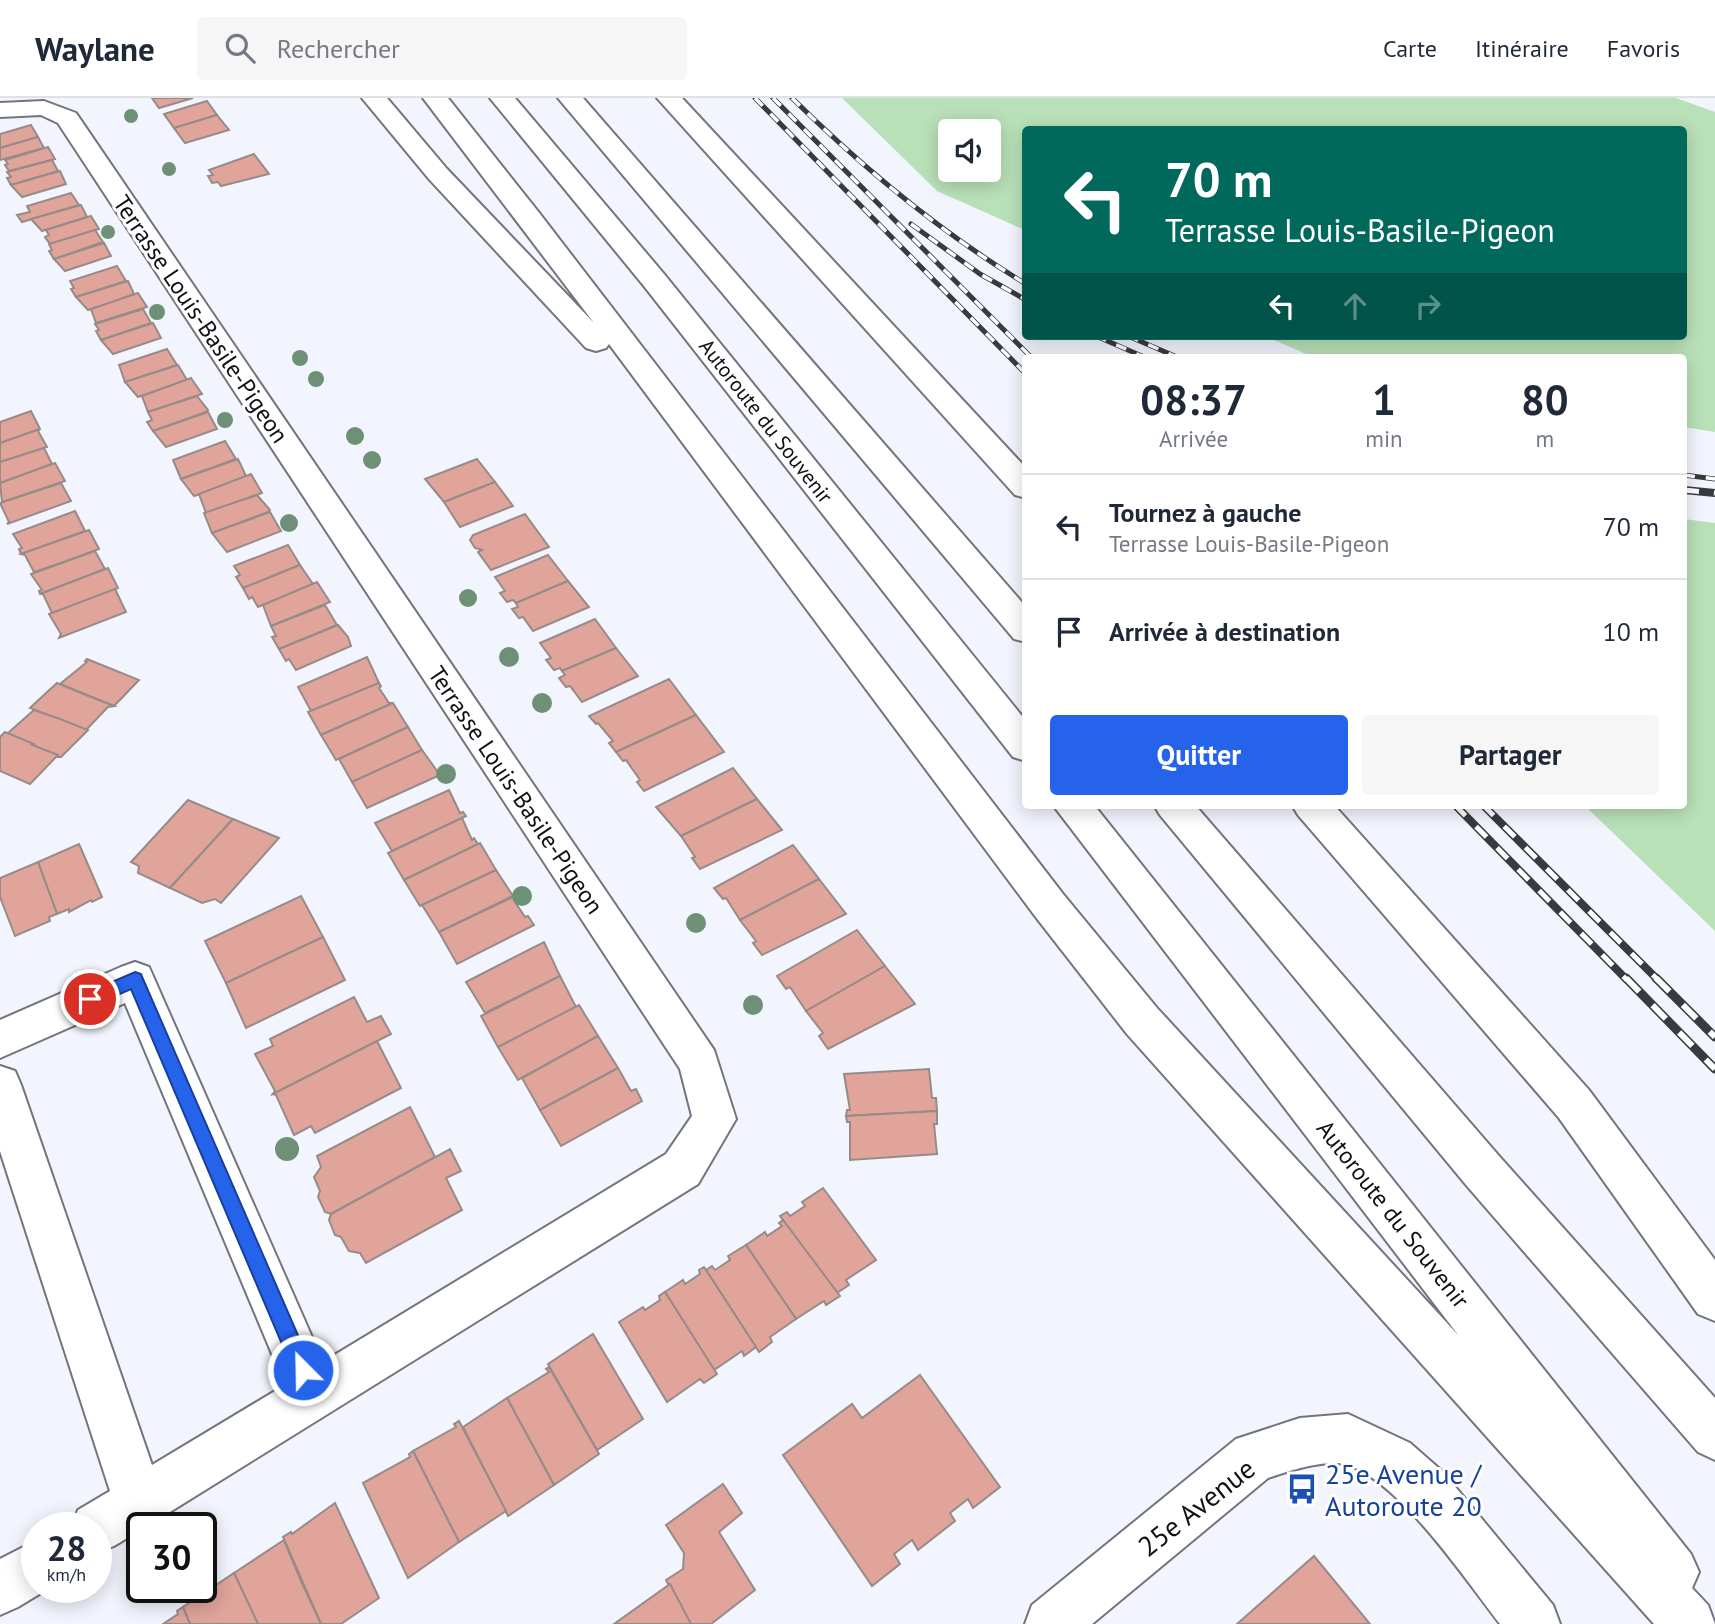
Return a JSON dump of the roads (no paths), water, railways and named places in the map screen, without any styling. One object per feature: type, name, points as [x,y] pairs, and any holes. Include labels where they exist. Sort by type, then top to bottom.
[{"type":"main road","points":[[374,98],[438,174],[720,473]]},
{"type":"main road","points":[[435,98],[531,220],[1049,905],[1142,1021],[1689,1624]]},
{"type":"main road","name":"Autoroute du Souvenir","points":[[502,98],[654,279],[1022,742]]},
{"type":"main road","points":[[570,98],[1022,625]]},
{"type":"main road","points":[[661,98],[690,123]]},
{"type":"main road","points":[[669,98],[1022,484]]},
{"type":"main road","name":"Terrasse Louis-Basile-Pigeon","points":[[0,110],[44,108],[67,118],[699,1063],[714,1119],[682,1169],[112,1518]]},
{"type":"main road","name":"Autoroute du Souvenir","points":[[1075,809],[1713,1624]]},
{"type":"main road","points":[[1176,809],[1483,1171],[1715,1435]]},
{"type":"main road","points":[[1315,809],[1574,1104],[1715,1298]]},
{"type":"main road","points":[[0,1040],[135,979],[313,1394]]},
{"type":"main road","points":[[0,1085],[139,1502]]},
{"type":"main road","name":"25e Avenue","points":[[1051,1624],[1254,1457],[1300,1443],[1348,1439],[1392,1461],[1425,1490],[1534,1624]]},
{"type":"main road","points":[[0,1589],[21,1576]]},
{"type":"railway","points":[[755,98],[1022,370]]},
{"type":"railway","points":[[773,98],[1028,354]]},
{"type":"railway","points":[[792,98],[847,150],[904,198],[963,243],[1022,282]]},
{"type":"railway","points":[[911,224],[980,274],[1022,298]]},
{"type":"railway","points":[[1105,340],[1137,354]]},
{"type":"railway","points":[[1137,340],[1170,354]]},
{"type":"railway","points":[[1687,475],[1715,479]]},
{"type":"railway","points":[[1687,490],[1715,493]]},
{"type":"railway","points":[[1459,809],[1627,980]]},
{"type":"railway","points":[[1487,809],[1715,1037]]},
{"type":"railway","points":[[1626,978],[1715,1069]]},
{"type":"place","name":"25e Avenue / Autoroute 20","points":[[1302,1489]]}]
